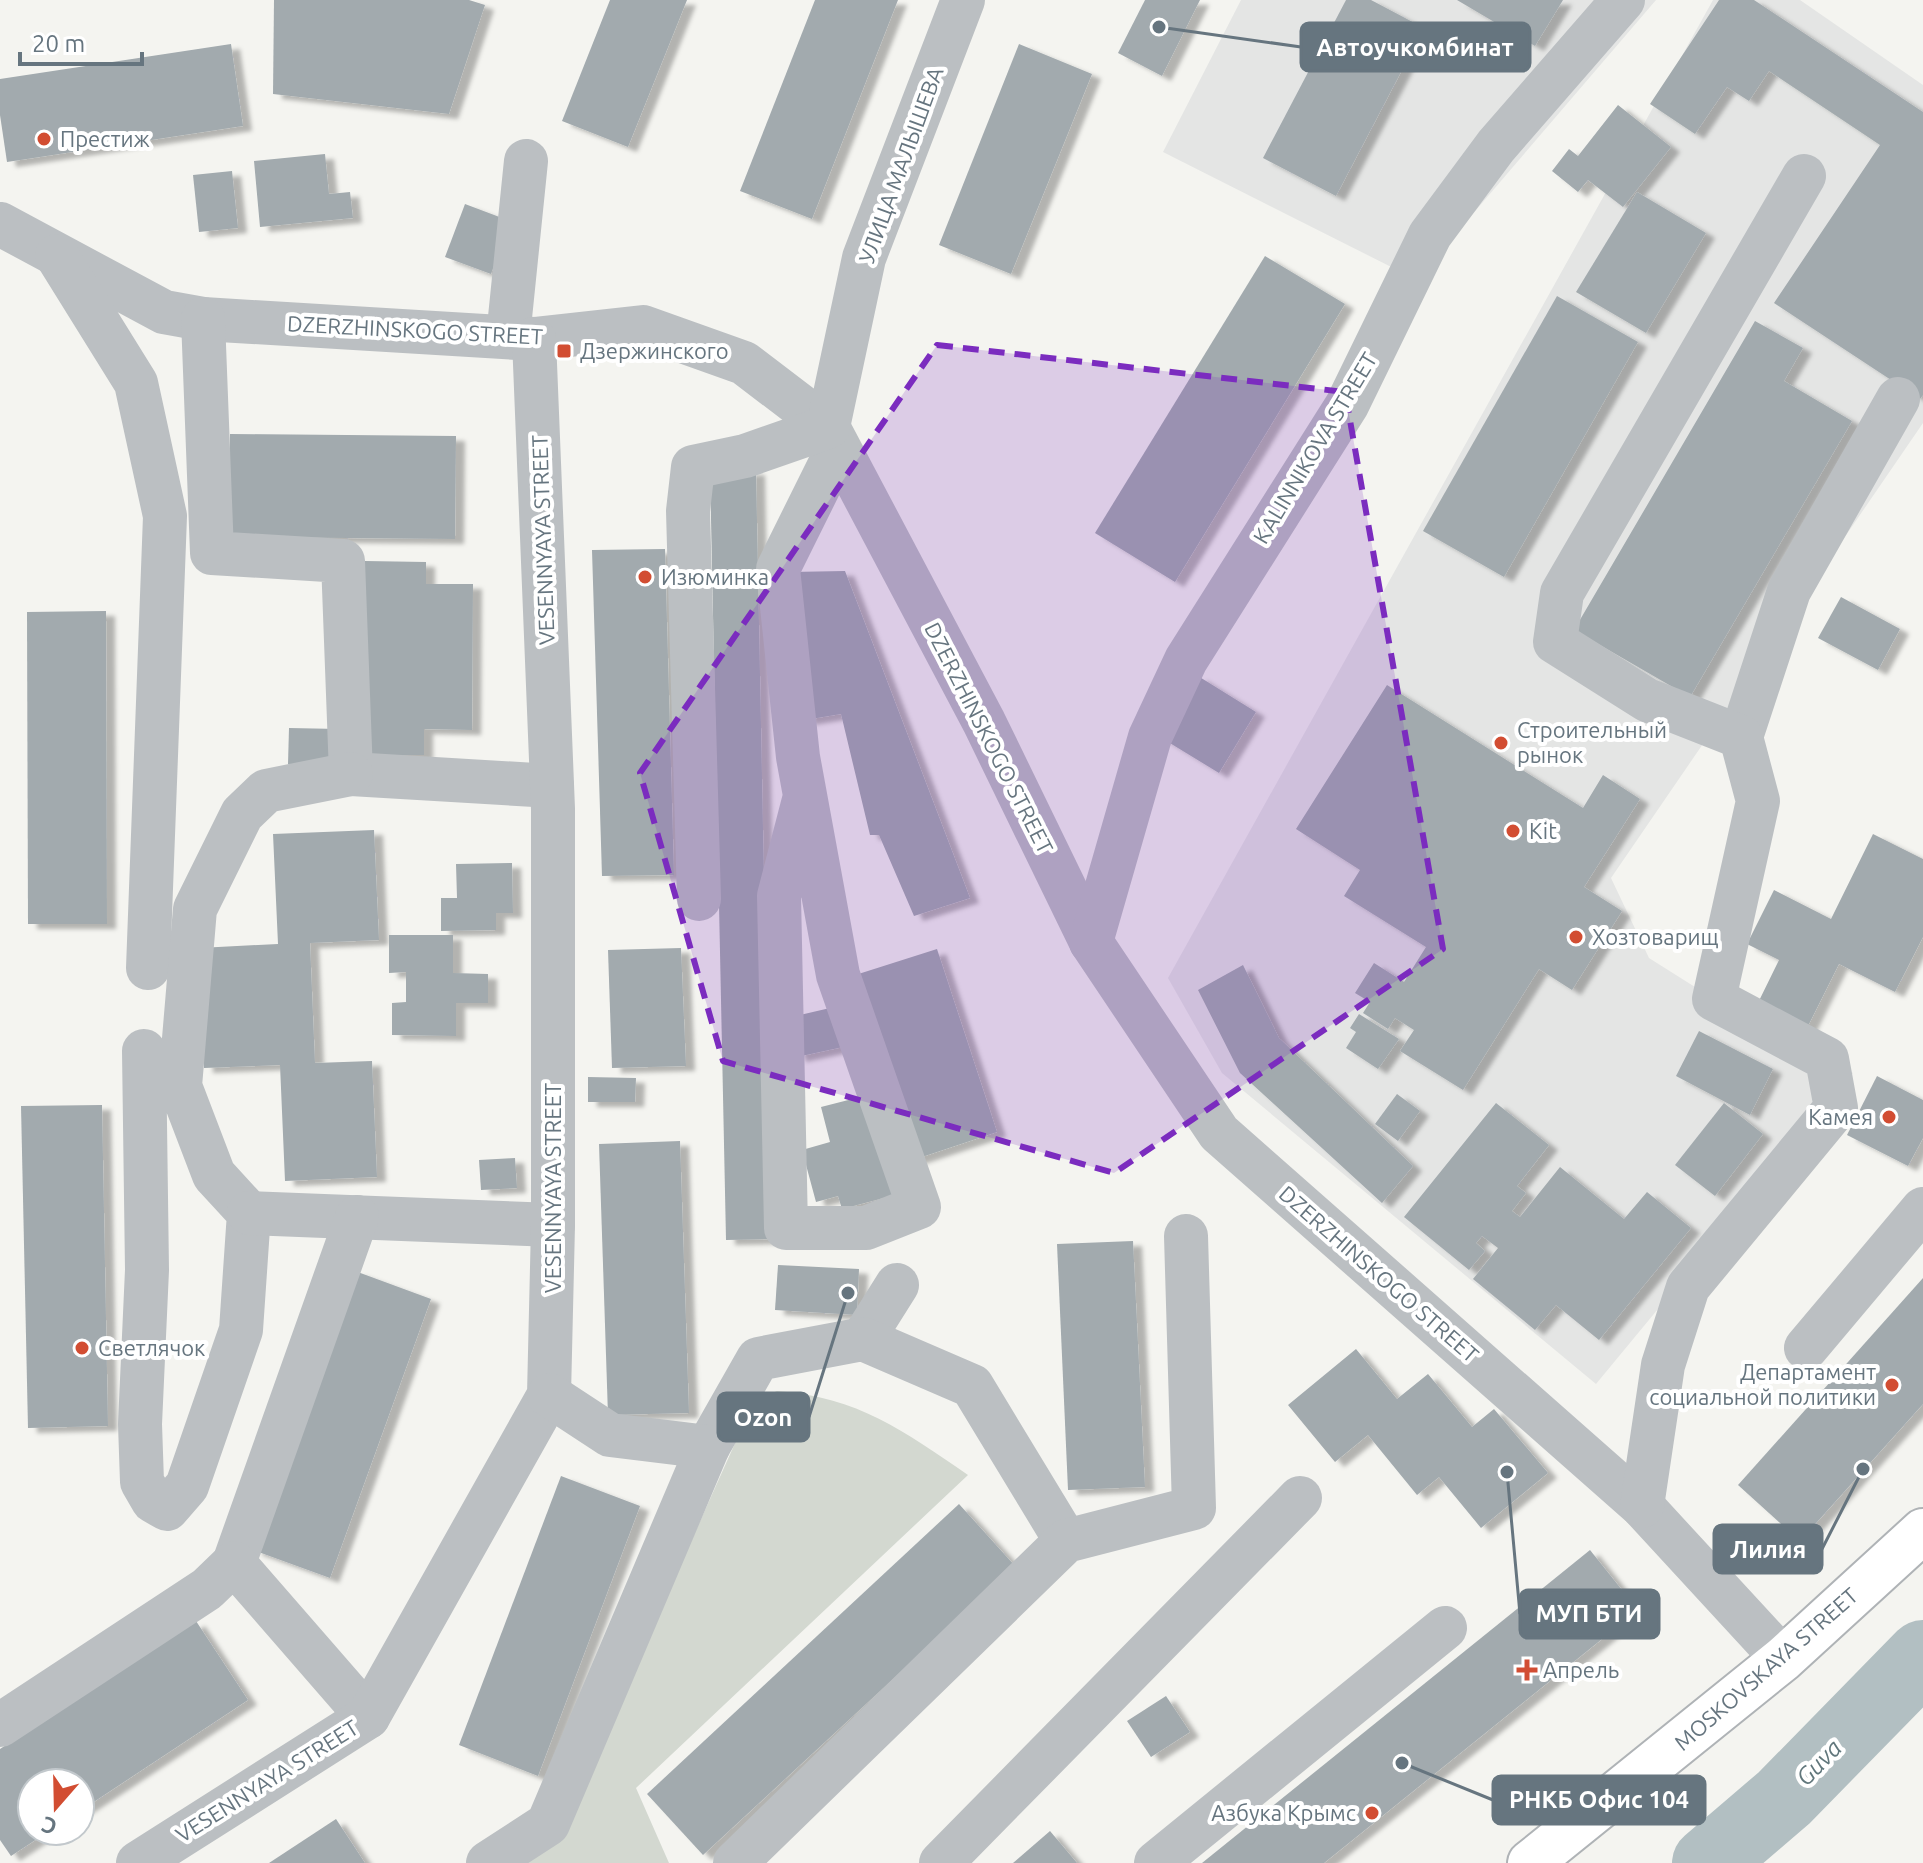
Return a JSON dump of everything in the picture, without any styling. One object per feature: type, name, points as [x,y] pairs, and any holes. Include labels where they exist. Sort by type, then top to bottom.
[{"type":"main road","name":"MOSKOVSKAYA STREET","points":[[1530,1863],[1783,1659],[1923,1531]]},
{"type":"street","name":"УЛИЦА МАЛЫШЕВА","points":[[805,796],[779,896],[786,1228],[866,1228],[919,1207],[838,975],[805,796],[778,569],[833,437],[864,258],[963,0]]},
{"type":"street","name":"KALINNIKOVA STREET","points":[[1091,942],[1150,737],[1186,660],[1347,405],[1430,235],[1496,146],[1623,0]]},
{"type":"street","name":"VESENNYAYA STREET","points":[[138,1863],[368,1717],[549,1395],[553,1225],[552,786],[521,338],[526,161]]},
{"type":"street","points":[[1741,737],[1647,700],[1555,642],[1562,593],[1804,176]]},
{"type":"street","name":"DZERZHINSKOGO STREET","points":[[0,224],[164,312],[203,319],[521,338],[643,327],[744,363],[833,437],[984,722],[1091,942],[1219,1133],[1642,1506],[1783,1659]]},
{"type":"street","points":[[56,254],[136,383],[165,516],[148,968]]},
{"type":"street","points":[[203,319],[212,553],[343,561],[351,774]]},
{"type":"street","points":[[1642,1506],[1663,1365],[1688,1287],[1836,1108],[1827,1059],[1714,999],[1758,801],[1741,737],[1789,591],[1898,399]]},
{"type":"street","points":[[699,899],[688,511],[693,467],[833,437]]},
{"type":"street","points":[[552,786],[351,774],[266,791],[242,814],[195,909],[180,1086],[214,1175],[249,1213],[553,1225]]},
{"type":"street","points":[[144,1051],[147,1270],[140,1424],[142,1482],[153,1501],[167,1509],[187,1486],[241,1330],[249,1213]]},
{"type":"street","points":[[1806,1348],[1923,1209]]},
{"type":"street","points":[[0,1725],[207,1589],[234,1563],[357,1217]]},
{"type":"street","points":[[735,1863],[1066,1541],[1194,1508],[1186,1236]]},
{"type":"street","points":[[863,1339],[897,1285]]},
{"type":"street","points":[[488,1863],[548,1824],[708,1447],[758,1359],[863,1339],[972,1386],[1066,1541]]},
{"type":"street","points":[[549,1395],[610,1435],[708,1447]]},
{"type":"street","points":[[941,1863],[1300,1498]]},
{"type":"street","points":[[234,1563],[368,1717]]},
{"type":"street","points":[[1156,1863],[1445,1628]]},
{"type":"highlighted area","points":[[937,345],[1345,392],[1443,949],[1114,1173],[723,1061],[640,773]]},
{"type":"shaded area","points":[[1241,0],[1656,0],[1447,244],[1425,284],[1163,152]]},
{"type":"shaded area","name":"Строительный рынок","points":[[1713,0],[1800,0],[1923,85],[1923,423],[1611,878],[1649,958],[1714,999],[1853,1073],[1596,1384],[1222,1073],[1168,978]]},
{"type":"shaded area","points":[[777,1391],[832,1400],[879,1419],[968,1475],[636,1788],[669,1863],[509,1863],[561,1831],[754,1401]]},
{"type":"building","points":[[274,0],[469,0],[485,5],[449,114],[273,94]]},
{"type":"building","points":[[610,0],[687,0],[628,147],[562,121]]},
{"type":"building","points":[[815,0],[898,0],[812,219],[740,191]]},
{"type":"building","points":[[1145,0],[1200,0],[1162,76],[1118,53]]},
{"type":"building","points":[[1346,0],[1371,0],[1424,28],[1336,196],[1263,158]]},
{"type":"building","points":[[1457,0],[1563,0],[1535,46]]},
{"type":"building","points":[[1719,0],[1754,0],[1923,112],[1923,395],[1920,399],[1774,303],[1880,145],[1769,71],[1749,101],[1727,87],[1695,134],[1650,104]]},
{"type":"building","points":[[231,44],[243,126],[7,162],[0,115],[0,79]]},
{"type":"building","points":[[1019,44],[1092,74],[1011,274],[939,245]]},
{"type":"building","points":[[1618,105],[1671,147],[1623,207],[1588,180],[1578,192],[1552,171],[1569,149],[1578,156]]},
{"type":"building","points":[[325,154],[329,194],[350,192],[353,218],[260,227],[254,161]]},
{"type":"building","points":[[232,171],[238,228],[199,232],[193,175]]},
{"type":"building","points":[[1637,192],[1706,233],[1646,333],[1576,292]]},
{"type":"building","points":[[465,204],[510,221],[491,274],[445,257]]},
{"type":"building","points":[[1265,256],[1345,304],[1175,582],[1095,533]]},
{"type":"building","points":[[1557,296],[1638,342],[1504,577],[1423,531]]},
{"type":"building","points":[[1755,321],[1803,348],[1784,381],[1852,421],[1690,697],[1574,630]]},
{"type":"building","points":[[230,434],[456,436],[455,539],[229,537]]},
{"type":"building","points":[[756,470],[771,1239],[726,1240],[710,471]]},
{"type":"building","points":[[665,549],[674,875],[602,876],[592,550]]},
{"type":"building","points":[[365,561],[426,562],[426,584],[473,584],[472,730],[424,729],[424,755],[363,755]]},
{"type":"building","points":[[845,571],[970,898],[914,916],[879,835],[870,835],[841,714],[805,720],[790,572]]},
{"type":"building","points":[[1841,597],[1900,629],[1878,670],[1818,638]]},
{"type":"building","points":[[106,611],[107,924],[28,924],[27,612]]},
{"type":"building","points":[[1198,676],[1256,712],[1219,773],[1160,737]]},
{"type":"building","points":[[1387,685],[1583,808],[1603,775],[1640,799],[1584,887],[1622,911],[1572,990],[1539,969],[1463,1090],[1400,1051],[1414,1030],[1395,1018],[1388,1029],[1363,1013],[1370,1002],[1355,993],[1374,963],[1404,982],[1426,947],[1344,896],[1360,870],[1296,829]]},
{"type":"building","points":[[289,728],[339,729],[339,765],[288,764]]},
{"type":"building","points":[[374,830],[379,940],[310,943],[315,1063],[372,1061],[377,1177],[285,1181],[280,1065],[204,1068],[199,948],[278,944],[273,834]]},
{"type":"building","points":[[1873,834],[1923,859],[1923,937],[1895,992],[1839,964],[1803,1036],[1754,1011],[1779,960],[1747,944],[1774,890],[1831,919]]},
{"type":"building","points":[[512,863],[513,913],[496,913],[496,930],[441,931],[441,898],[457,898],[456,864]]},
{"type":"building","points":[[389,935],[453,935],[453,973],[488,974],[488,1003],[456,1003],[456,1036],[392,1035],[392,1003],[406,1002],[406,972],[389,973]]},
{"type":"building","points":[[681,948],[686,1066],[612,1068],[608,950]]},
{"type":"building","points":[[937,949],[997,1132],[910,1161],[849,977]]},
{"type":"building","points":[[1243,965],[1279,1038],[1413,1166],[1382,1203],[1240,1073],[1198,990]]},
{"type":"building","points":[[843,1005],[852,1045],[797,1057],[787,1018]]},
{"type":"building","points":[[1359,1014],[1399,1039],[1378,1069],[1346,1048],[1356,1032],[1350,1028]]},
{"type":"building","points":[[1699,1031],[1773,1069],[1750,1115],[1676,1076]]},
{"type":"building","name":"Камея","points":[[1877,1076],[1923,1100],[1923,1138],[1908,1166],[1847,1135]]},
{"type":"building","points":[[588,1077],[636,1078],[635,1102],[588,1102]]},
{"type":"building","points":[[1397,1094],[1420,1111],[1398,1141],[1375,1124]]},
{"type":"building","points":[[868,1095],[895,1195],[842,1209],[838,1196],[816,1202],[802,1150],[830,1142],[821,1107]]},
{"type":"building","points":[[1496,1103],[1549,1145],[1517,1186],[1526,1193],[1512,1211],[1520,1217],[1560,1167],[1624,1219],[1647,1192],[1691,1228],[1599,1340],[1556,1305],[1535,1330],[1473,1279],[1498,1248],[1482,1236],[1476,1243],[1485,1251],[1469,1270],[1404,1217]]},
{"type":"building","points":[[1724,1103],[1763,1134],[1715,1196],[1675,1165]]},
{"type":"building","points":[[102,1105],[108,1426],[28,1428],[21,1106]]},
{"type":"building","points":[[680,1141],[689,1413],[608,1415],[599,1144]]},
{"type":"building","points":[[515,1158],[517,1188],[481,1190],[479,1160]]},
{"type":"building","points":[[1133,1241],[1145,1487],[1068,1490],[1057,1244]]},
{"type":"building","points":[[778,1265],[859,1269],[857,1315],[775,1310]]},
{"type":"building","points":[[355,1271],[431,1299],[330,1578],[253,1550]]},
{"type":"building","points":[[1923,1278],[1923,1404],[1800,1541],[1738,1485]]},
{"type":"building","points":[[1356,1349],[1397,1399],[1428,1374],[1472,1427],[1494,1409],[1548,1473],[1481,1528],[1439,1477],[1417,1495],[1368,1435],[1335,1462],[1288,1405]]},
{"type":"building","points":[[561,1476],[640,1506],[538,1776],[459,1745]]},
{"type":"building","points":[[959,1504],[1015,1566],[703,1855],[647,1794]]},
{"type":"building","points":[[1590,1550],[1638,1610],[1324,1863],[1202,1863]]},
{"type":"building","points":[[196,1621],[248,1700],[96,1800],[96,1767],[16,1767],[16,1847],[25,1847],[11,1856],[0,1840],[0,1749]]},
{"type":"building","points":[[1166,1696],[1190,1732],[1151,1757],[1127,1721]]},
{"type":"building","points":[[336,1819],[365,1863],[269,1863]]},
{"type":"building","points":[[1050,1831],[1077,1863],[1013,1863]]},
{"type":"waterway","name":"Guva","points":[[1708,1863],[1784,1798],[1923,1656]]},
{"type":"place","name":"Автоучкомбинат","points":[[1159,27]]},
{"type":"place","name":"Престиж","points":[[44,139]]},
{"type":"place","name":"Дзержинского","points":[[564,351]]},
{"type":"place","name":"Изюминка","points":[[645,577]]},
{"type":"place","name":"Строительный рынок","points":[[1501,743]]},
{"type":"place","name":"Kit","points":[[1513,831]]},
{"type":"place","name":"Хозтоварищ","points":[[1576,937]]},
{"type":"place","name":"Камея","points":[[1889,1117]]},
{"type":"place","name":"Ozon","points":[[848,1293]]},
{"type":"place","name":"Светлячок","points":[[82,1348]]},
{"type":"place","name":"Департамент социальной политики","points":[[1892,1385]]},
{"type":"place","name":"Лилия","points":[[1863,1469]]},
{"type":"place","name":"МУП БТИ","points":[[1507,1472]]},
{"type":"place","name":"Апрель","points":[[1527,1670]]},
{"type":"place","name":"РНКБ Офис 104","points":[[1402,1763]]},
{"type":"place","name":"Азбука Крымс","points":[[1372,1813]]}]
